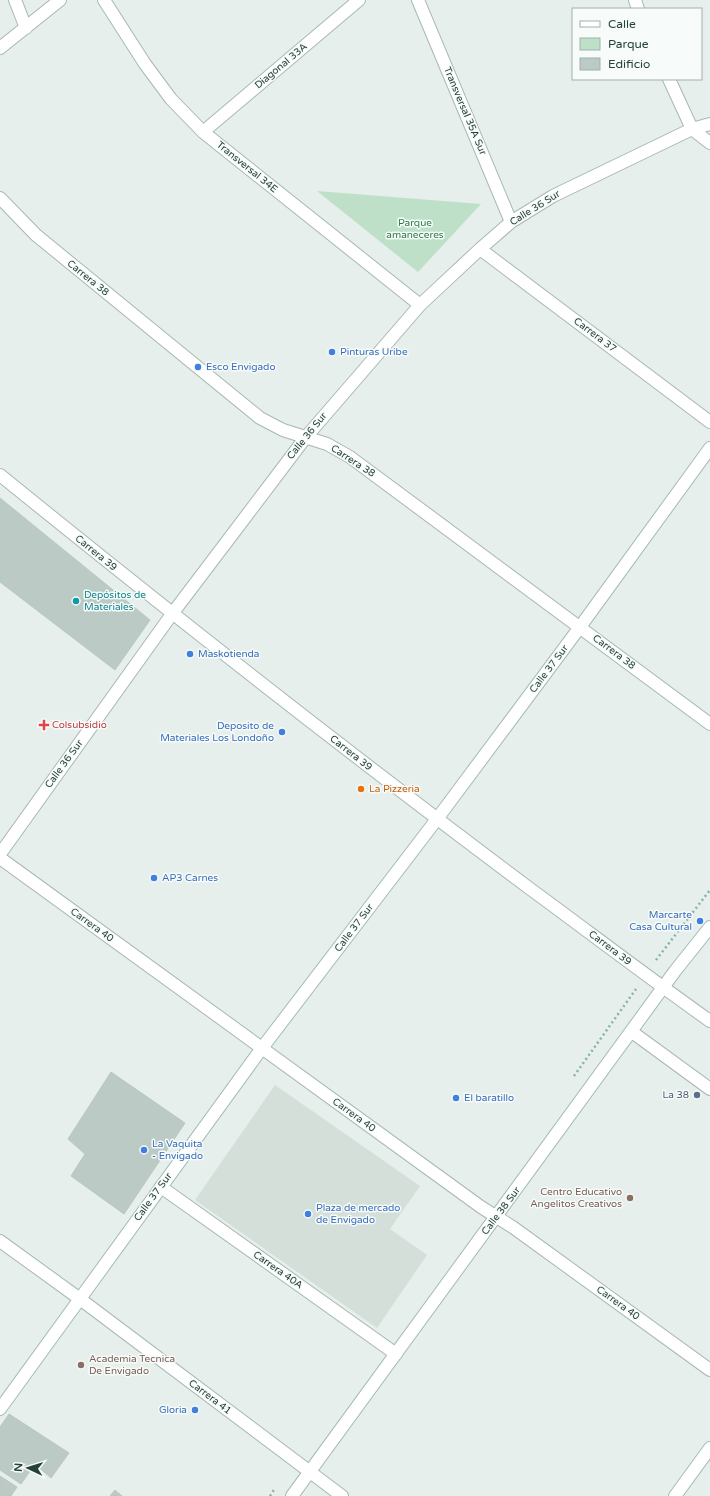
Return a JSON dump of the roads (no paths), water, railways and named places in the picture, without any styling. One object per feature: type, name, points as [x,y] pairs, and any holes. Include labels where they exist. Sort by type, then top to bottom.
[{"type":"street","points":[[15,0],[26,28]]},
{"type":"street","points":[[0,48],[60,0]]},
{"type":"street","name":"Transversal 34E","points":[[104,0],[171,100],[203,132],[420,306]]},
{"type":"street","name":"Diagonal 33A","points":[[203,132],[359,0]]},
{"type":"street","name":"Transversal 35A Sur","points":[[418,0],[511,222]]},
{"type":"street","points":[[668,80],[692,129],[710,142]]},
{"type":"street","name":"Calle 36 Sur","points":[[0,854],[172,614],[306,437],[420,306],[511,222],[553,196],[692,129],[710,124]]},
{"type":"street","name":"Carrera 38","points":[[0,198],[36,235],[260,418],[283,430],[327,444],[350,457],[710,724]]},
{"type":"street","name":"Carrera 37","points":[[480,249],[710,422]]},
{"type":"street","name":"Calle 37 Sur","points":[[0,1409],[262,1048],[437,819],[580,627],[710,448]]},
{"type":"street","name":"Carrera 39","points":[[0,475],[172,614],[437,819],[710,1021]]},
{"type":"street","name":"Carrera 40","points":[[0,858],[710,1370]]},
{"type":"street","name":"Calle 38 Sur","points":[[292,1496],[710,927]]},
{"type":"street","points":[[632,1032],[710,1089]]},
{"type":"street","name":"Carrera 40A","points":[[161,1187],[396,1354]]},
{"type":"street","name":"Carrera 41","points":[[0,1241],[80,1299],[342,1496]]},
{"type":"street","points":[[675,1496],[710,1448]]},
{"type":"place","name":"Pinturas Uribe","points":[[332,352]]},
{"type":"place","name":"Esco Envigado","points":[[198,367]]},
{"type":"place","name":"Depósitos de Materiales","points":[[76,601]]},
{"type":"place","name":"Maskotienda","points":[[190,654]]},
{"type":"place","name":"Colsubsidio","points":[[44,725]]},
{"type":"place","name":"Deposito de Materiales Los Londoño","points":[[282,732]]},
{"type":"place","name":"La Pizzeria","points":[[361,789]]},
{"type":"place","name":"AP3 Carnes","points":[[154,878]]},
{"type":"place","name":"Marcarte Casa Cultural","points":[[700,921]]},
{"type":"place","name":"La 38","points":[[697,1095]]},
{"type":"place","name":"El baratillo","points":[[456,1098]]},
{"type":"place","name":"La Vaquita - Envigado","points":[[144,1150]]},
{"type":"place","name":"Centro Educativo Angelitos Creativos","points":[[630,1198]]},
{"type":"place","name":"Plaza de mercado de Envigado","points":[[308,1214]]},
{"type":"place","name":"Academia Tecnica De Envigado","points":[[81,1365]]},
{"type":"place","name":"Gloria","points":[[195,1410]]},
{"type":"park label","name":"Parque amaneceres","points":[[415,228]]}]
